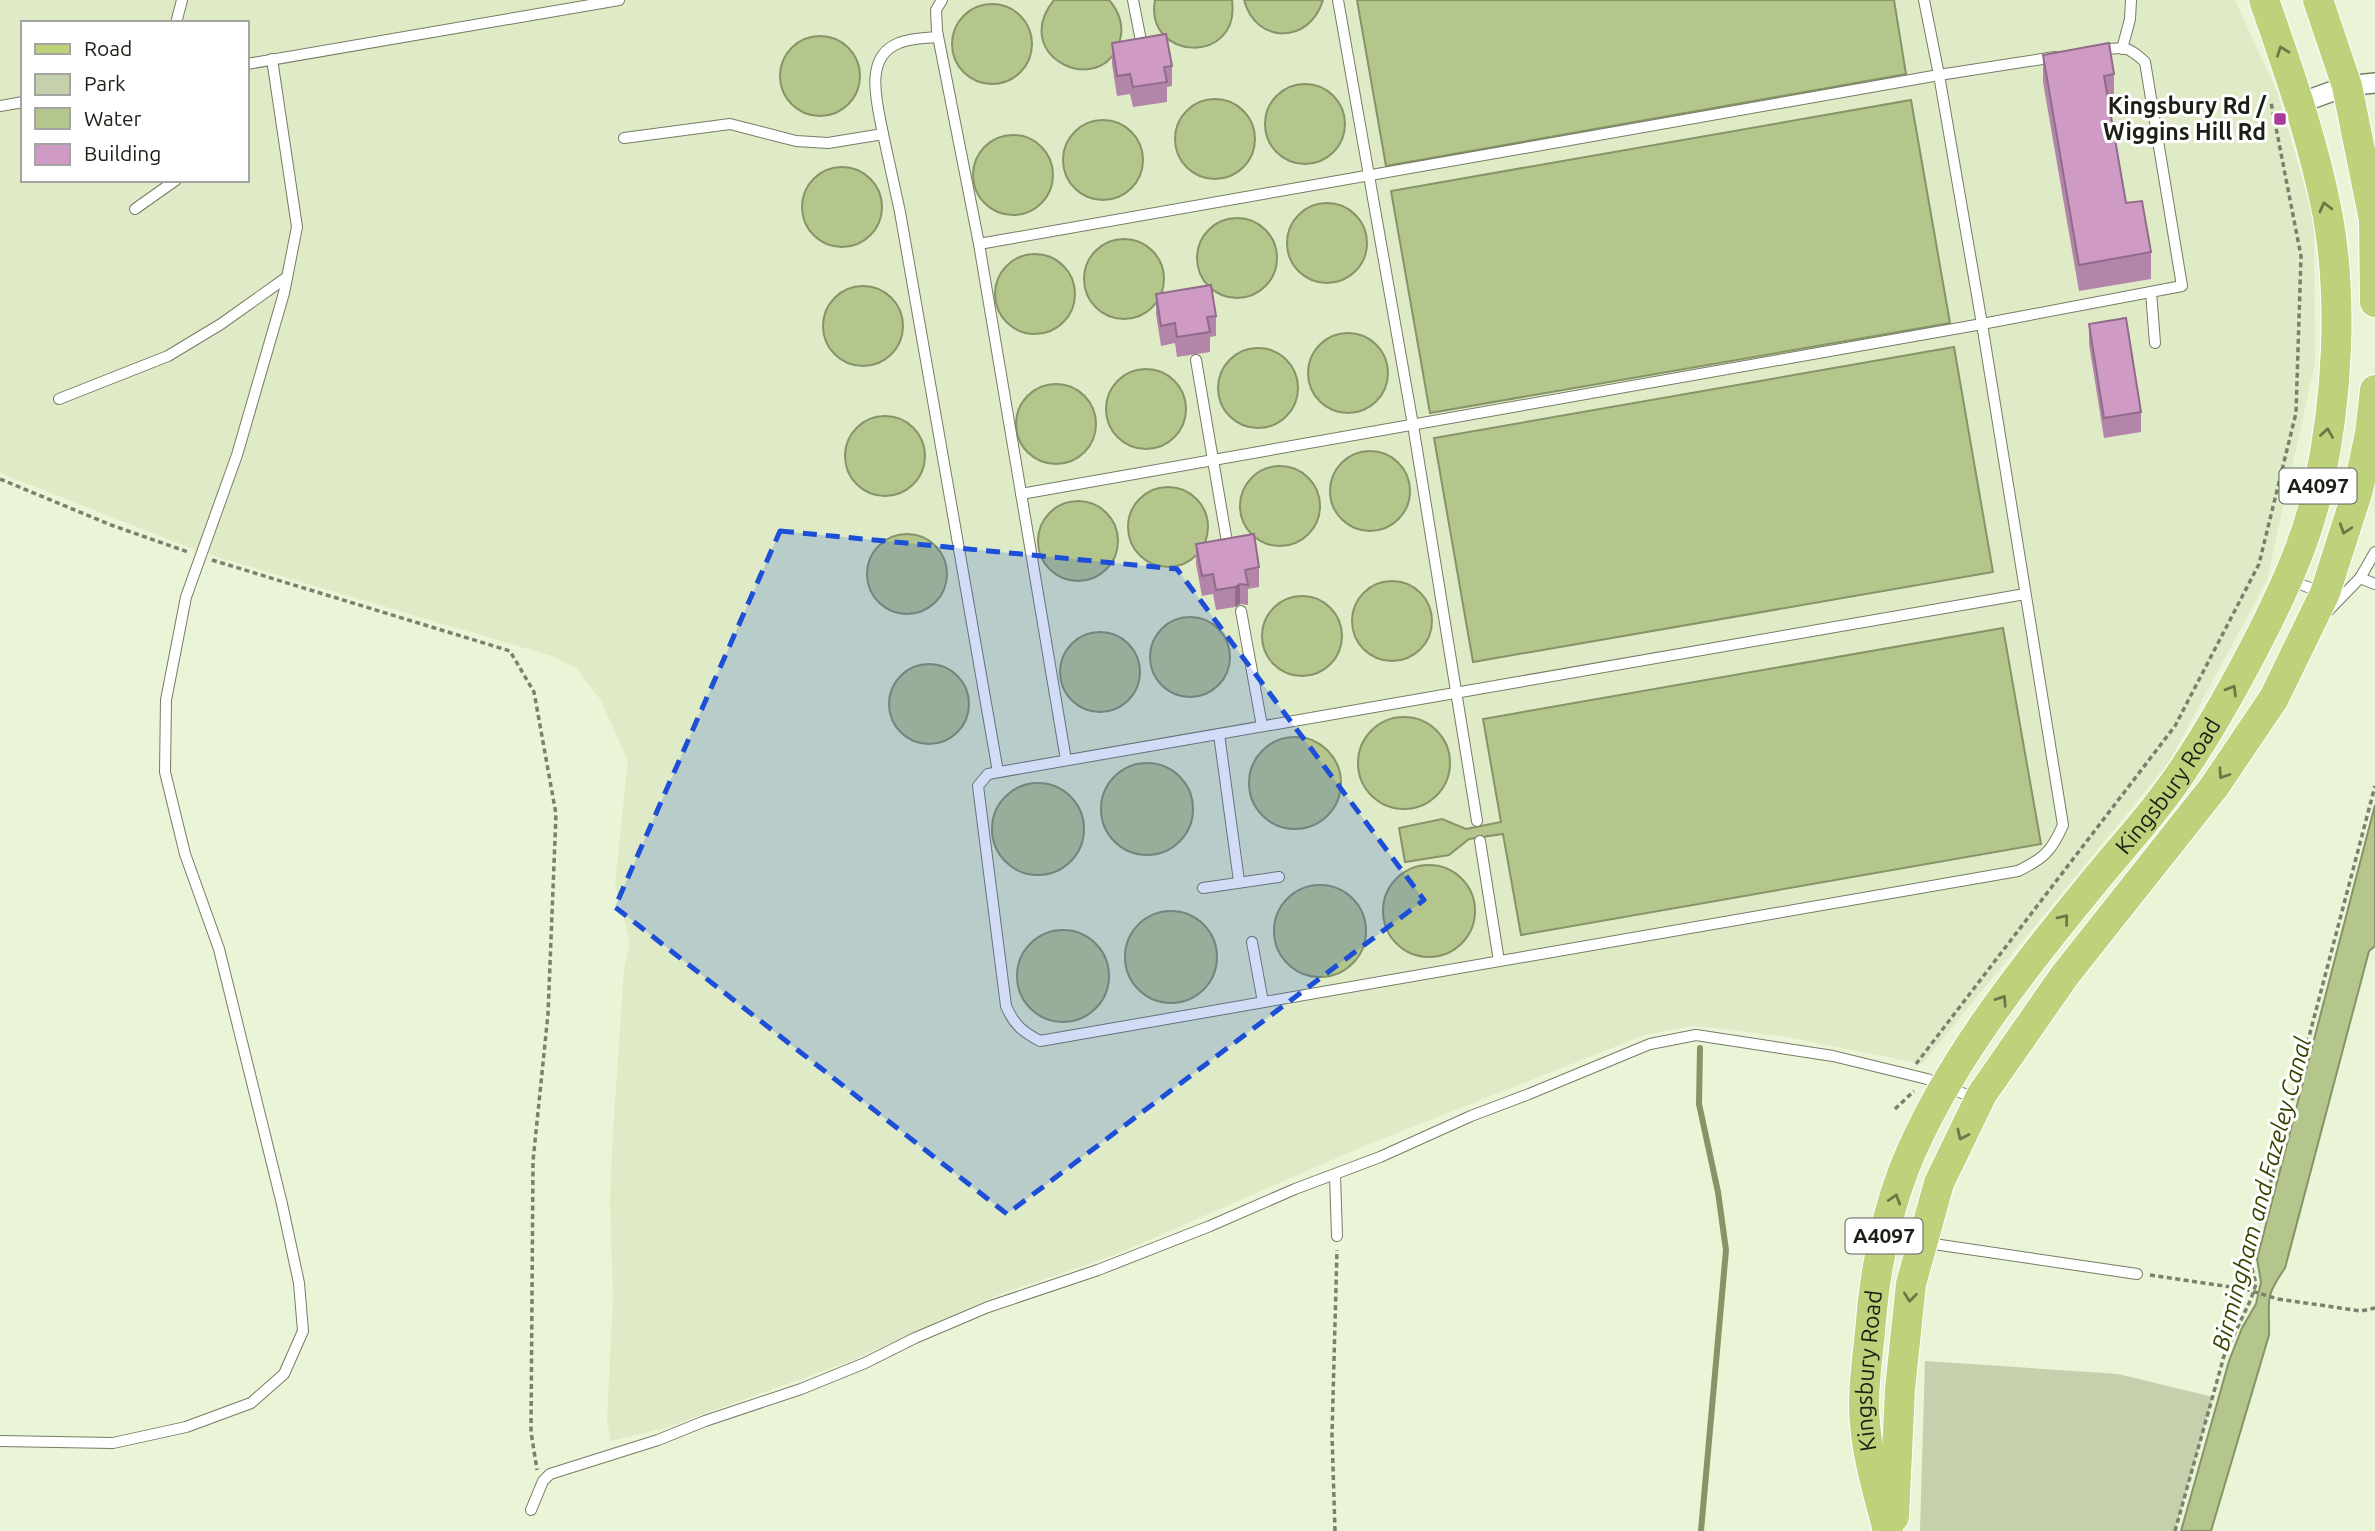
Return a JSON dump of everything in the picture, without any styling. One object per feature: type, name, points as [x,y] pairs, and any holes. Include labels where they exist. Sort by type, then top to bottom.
[{"type":"main road","name":"Kingsbury Road","points":[[1890,1531],[1873,1470],[1865,1424],[1865,1385],[1872,1297],[1884,1233],[1903,1171],[1924,1123],[1946,1085],[2021,972],[2186,767],[2238,681],[2288,580],[2305,536],[2319,485],[2333,393],[2336,304],[2328,219],[2300,103],[2264,0]]},
{"type":"main road","points":[[2318,0],[2361,85],[2374,223],[2375,302]]},
{"type":"main road","name":"Kingsbury Road","points":[[1890,1531],[1900,1389],[1912,1284],[1939,1183],[1979,1100],[2065,975],[2214,787],[2273,698],[2308,629],[2333,596],[2370,433],[2375,390]]},
{"type":"street","points":[[2300,103],[2361,85]]},
{"type":"lane","points":[[177,21],[182,0]]},
{"type":"lane","points":[[248,64],[620,0]]},
{"type":"lane","points":[[942,0],[936,10],[938,37],[979,244],[1066,760]]},
{"type":"lane","points":[[1133,0],[1142,46]]},
{"type":"lane","points":[[1338,0],[1413,425],[1477,821]]},
{"type":"lane","points":[[1924,0],[1982,324],[2063,825],[2056,843],[2040,860],[2018,871],[1040,1041],[1023,1032],[1013,1022],[1006,1006],[978,786],[988,774],[2025,594]]},
{"type":"lane","points":[[2122,49],[2130,19],[2131,0]]},
{"type":"lane","points":[[938,37],[901,42],[888,49],[875,74],[874,87],[900,212],[998,772]]},
{"type":"lane","points":[[1021,494],[1982,324],[2182,286],[2145,62],[2132,50],[2089,52]]},
{"type":"lane","points":[[979,244],[1939,75],[2062,56]]},
{"type":"lane","points":[[0,1441],[113,1443],[186,1427],[251,1403],[284,1374],[303,1331],[299,1283],[282,1204],[219,949],[185,854],[165,772],[166,700],[186,597],[237,456],[287,276],[297,228],[272,59]]},
{"type":"lane","points":[[0,106],[21,102]]},
{"type":"lane","points":[[624,138],[730,124],[796,141],[828,143],[883,134]]},
{"type":"lane","points":[[135,209],[173,182]]},
{"type":"lane","points":[[59,399],[168,356],[221,324],[287,276]]},
{"type":"lane","points":[[2151,292],[2155,343]]},
{"type":"lane","points":[[1196,360],[1229,548]]},
{"type":"lane","points":[[2288,580],[2333,596],[2360,578],[2375,552]]},
{"type":"lane","points":[[2360,578],[2375,584]]},
{"type":"lane","points":[[1241,611],[1262,726]]},
{"type":"lane","points":[[1219,734],[1239,881]]},
{"type":"lane","points":[[1480,841],[1499,961]]},
{"type":"lane","points":[[1203,888],[1279,877]]},
{"type":"lane","points":[[1252,942],[1263,1002]]},
{"type":"lane","points":[[531,1510],[539,1489],[550,1474],[658,1440],[705,1421],[802,1389],[988,1307],[1098,1270],[1380,1157],[1471,1116],[1650,1044],[1696,1035],[1744,1041],[1864,1062],[1946,1085],[1979,1100]]},
{"type":"lane","points":[[1335,1175],[1337,1236]]},
{"type":"lane","points":[[1923,1242],[2137,1273]]},
{"type":"path","points":[[1909,1074],[2175,726],[2259,564],[2296,413],[2301,256],[2271,101]]},
{"type":"path","points":[[0,478],[111,524],[199,556],[510,651],[534,692],[556,814],[548,1014],[533,1161],[531,1432],[539,1489]]},
{"type":"path","points":[[2175,1531],[2224,1356],[2256,1284],[2250,1261],[2375,786]]},
{"type":"path","points":[[1335,1531],[1332,1435],[1337,1236]]},
{"type":"path","points":[[2137,1273],[2245,1289],[2278,1299],[2361,1311],[2375,1308]]},
{"type":"highlighted area","points":[[780,531],[1177,569],[1424,900],[1007,1214],[615,907]]},
{"type":"shaded area","points":[[0,0],[2235,0],[2277,92],[2314,218],[2315,363],[2267,580],[2169,762],[1922,1064],[1787,1037],[1733,1030],[1692,1026],[1645,1035],[1364,1146],[1117,1254],[998,1295],[848,1362],[665,1428],[611,1441],[607,1420],[613,1299],[610,1201],[624,969],[630,942],[615,884],[628,760],[600,699],[576,668],[555,657],[201,552],[0,473]]},
{"type":"green space","points":[[1925,1361],[2118,1374],[2213,1397],[2175,1531],[1920,1531]]},
{"type":"water","points":[[1054,0],[1109,0],[1116,9],[1121,24],[1120,40],[1110,58],[1096,68],[1080,69],[1063,64],[1050,54],[1043,39],[1043,21]]},
{"type":"water","points":[[1155,0],[1232,0],[1231,21],[1222,36],[1209,45],[1193,48],[1177,44],[1164,35],[1156,20]]},
{"type":"water","points":[[1244,0],[1323,0],[1307,25],[1283,33],[1260,25],[1250,15]]},
{"type":"water","points":[[1357,0],[1894,0],[1906,74],[1386,166]]},
{"type":"water","points":[[992,4],[1007,7],[1020,16],[1029,29],[1032,44],[1029,59],[1020,72],[1007,81],[992,84],[977,81],[964,72],[955,59],[952,44],[955,29],[964,16],[977,7]]},
{"type":"water","points":[[820,36],[835,39],[848,48],[857,61],[860,76],[857,91],[848,104],[835,113],[820,116],[805,113],[792,104],[783,91],[780,76],[783,61],[792,48],[805,39]]},
{"type":"water","points":[[1305,84],[1320,87],[1333,96],[1342,109],[1345,124],[1342,139],[1333,152],[1320,161],[1305,164],[1290,161],[1277,152],[1268,139],[1265,124],[1268,109],[1277,96],[1290,87]]},
{"type":"water","points":[[1215,99],[1230,102],[1243,111],[1252,124],[1255,139],[1252,154],[1243,167],[1230,176],[1215,179],[1200,176],[1187,167],[1178,154],[1175,139],[1178,124],[1187,111],[1200,102]]},
{"type":"water","points":[[1911,100],[1950,323],[1430,413],[1391,191]]},
{"type":"water","points":[[1103,120],[1118,123],[1131,132],[1140,145],[1143,160],[1140,175],[1131,188],[1118,197],[1103,200],[1088,197],[1075,188],[1066,175],[1063,160],[1066,145],[1075,132],[1088,123]]},
{"type":"water","points":[[1013,135],[1028,138],[1041,147],[1050,160],[1053,175],[1050,190],[1041,203],[1028,212],[1013,215],[998,212],[985,203],[976,190],[973,175],[976,160],[985,147],[998,138]]},
{"type":"water","points":[[842,167],[857,170],[870,179],[879,192],[882,207],[879,222],[870,235],[857,244],[842,247],[827,244],[814,235],[805,222],[802,207],[805,192],[814,179],[827,170]]},
{"type":"water","points":[[1327,203],[1342,206],[1355,215],[1364,228],[1367,243],[1364,258],[1355,271],[1342,280],[1327,283],[1312,280],[1299,271],[1290,258],[1287,243],[1290,228],[1299,215],[1312,206]]},
{"type":"water","points":[[1237,218],[1252,221],[1265,230],[1274,243],[1277,258],[1274,273],[1265,286],[1252,295],[1237,298],[1222,295],[1209,286],[1200,273],[1197,258],[1200,243],[1209,230],[1222,221]]},
{"type":"water","points":[[1124,239],[1139,242],[1152,251],[1161,264],[1164,279],[1161,294],[1152,307],[1139,316],[1124,319],[1109,316],[1096,307],[1087,294],[1084,279],[1087,264],[1096,251],[1109,242]]},
{"type":"water","points":[[1035,254],[1050,257],[1063,266],[1072,279],[1075,294],[1072,309],[1063,322],[1050,331],[1035,334],[1020,331],[1007,322],[998,309],[995,294],[998,279],[1007,266],[1020,257]]},
{"type":"water","points":[[863,286],[878,289],[891,298],[900,311],[903,326],[900,341],[891,354],[878,363],[863,366],[848,363],[835,354],[826,341],[823,326],[826,311],[835,298],[848,289]]},
{"type":"water","points":[[1348,333],[1363,336],[1376,345],[1385,358],[1388,373],[1385,388],[1376,401],[1363,410],[1348,413],[1333,410],[1320,401],[1311,388],[1308,373],[1311,358],[1320,345],[1333,336]]},
{"type":"water","points":[[1954,347],[1993,572],[1473,662],[1434,438]]},
{"type":"water","points":[[1258,348],[1273,351],[1286,360],[1295,373],[1298,388],[1295,403],[1286,416],[1273,425],[1258,428],[1243,425],[1230,416],[1221,403],[1218,388],[1221,373],[1230,360],[1243,351]]},
{"type":"water","points":[[1146,369],[1161,372],[1174,381],[1183,394],[1186,409],[1183,424],[1174,437],[1161,446],[1146,449],[1131,446],[1118,437],[1109,424],[1106,409],[1109,394],[1118,381],[1131,372]]},
{"type":"water","points":[[1056,384],[1071,387],[1084,396],[1093,409],[1096,424],[1093,439],[1084,452],[1071,461],[1056,464],[1041,461],[1028,452],[1019,439],[1016,424],[1019,409],[1028,396],[1041,387]]},
{"type":"water","points":[[885,416],[900,419],[913,428],[922,441],[925,456],[922,471],[913,484],[900,493],[885,496],[870,493],[857,484],[848,471],[845,456],[848,441],[857,428],[870,419]]},
{"type":"water","points":[[1370,451],[1385,454],[1398,463],[1407,476],[1410,491],[1407,506],[1398,519],[1385,528],[1370,531],[1355,528],[1342,519],[1333,506],[1330,491],[1333,476],[1342,463],[1355,454]]},
{"type":"water","points":[[1280,466],[1295,469],[1308,478],[1317,491],[1320,506],[1317,521],[1308,534],[1295,543],[1280,546],[1265,543],[1252,534],[1243,521],[1240,506],[1243,491],[1252,478],[1265,469]]},
{"type":"water","points":[[1168,487],[1183,490],[1196,499],[1205,512],[1208,527],[1205,542],[1196,555],[1183,564],[1168,567],[1153,564],[1140,555],[1131,542],[1128,527],[1131,512],[1140,499],[1153,490]]},
{"type":"water","points":[[1078,501],[1093,504],[1106,513],[1115,526],[1118,541],[1115,556],[1106,569],[1093,578],[1078,581],[1063,578],[1050,569],[1041,556],[1038,541],[1041,526],[1050,513],[1063,504]]},
{"type":"water","points":[[907,534],[922,537],[935,546],[944,559],[947,574],[944,589],[935,602],[922,611],[907,614],[892,611],[879,602],[870,589],[867,574],[870,559],[879,546],[892,537]]},
{"type":"water","points":[[1392,581],[1407,584],[1420,593],[1429,606],[1432,621],[1429,636],[1420,649],[1407,658],[1392,661],[1377,658],[1364,649],[1355,636],[1352,621],[1355,606],[1364,593],[1377,584]]},
{"type":"water","points":[[1302,596],[1317,599],[1330,608],[1339,621],[1342,636],[1339,651],[1330,664],[1317,673],[1302,676],[1287,673],[1274,664],[1265,651],[1262,636],[1265,621],[1274,608],[1287,599]]},
{"type":"water","points":[[1190,617],[1205,620],[1218,629],[1227,642],[1230,657],[1227,672],[1218,685],[1205,694],[1190,697],[1175,694],[1162,685],[1153,672],[1150,657],[1153,642],[1162,629],[1175,620]]},
{"type":"water","points":[[2003,628],[2041,844],[1521,935],[1503,834],[1469,839],[1449,855],[1405,862],[1399,828],[1442,819],[1466,829],[1501,822],[1483,719]]},
{"type":"water","points":[[1100,632],[1115,635],[1128,644],[1137,657],[1140,672],[1137,687],[1128,700],[1115,709],[1100,712],[1085,709],[1072,700],[1063,687],[1060,672],[1063,657],[1072,644],[1085,635]]},
{"type":"water","points":[[929,664],[944,667],[957,676],[966,689],[969,704],[966,719],[957,732],[944,741],[929,744],[914,741],[901,732],[892,719],[889,704],[892,689],[901,676],[914,667]]},
{"type":"water","points":[[1404,717],[1422,720],[1437,730],[1447,745],[1450,763],[1447,781],[1437,796],[1422,806],[1404,809],[1386,806],[1371,796],[1361,781],[1358,763],[1361,745],[1371,730],[1386,720]]},
{"type":"water","points":[[1295,737],[1313,740],[1328,750],[1338,765],[1341,783],[1338,801],[1328,816],[1313,826],[1295,829],[1277,826],[1262,816],[1252,801],[1249,783],[1252,765],[1262,750],[1277,740]]},
{"type":"water","points":[[1147,763],[1165,766],[1180,776],[1190,791],[1193,809],[1190,827],[1180,842],[1165,852],[1147,855],[1129,852],[1114,842],[1104,827],[1101,809],[1104,791],[1114,776],[1129,766]]},
{"type":"water","points":[[1038,783],[1056,786],[1071,796],[1081,811],[1084,829],[1081,847],[1071,862],[1056,872],[1038,875],[1020,872],[1005,862],[995,847],[992,829],[995,811],[1005,796],[1020,786]]},
{"type":"water","points":[[2375,805],[2375,946],[2369,951],[2285,1268],[2271,1294],[2269,1335],[2211,1531],[2181,1531],[2229,1361],[2242,1328],[2256,1304],[2261,1282],[2257,1259]]},
{"type":"water","points":[[1429,865],[1447,868],[1462,878],[1472,893],[1475,911],[1472,929],[1462,944],[1447,954],[1429,957],[1411,954],[1396,944],[1386,929],[1383,911],[1386,893],[1396,878],[1411,868]]},
{"type":"water","points":[[1320,885],[1338,888],[1353,898],[1363,913],[1366,931],[1363,949],[1353,964],[1338,974],[1320,977],[1302,974],[1287,964],[1277,949],[1274,931],[1277,913],[1287,898],[1302,888]]},
{"type":"water","points":[[1171,911],[1189,914],[1204,924],[1214,939],[1217,957],[1214,975],[1204,990],[1189,1000],[1171,1003],[1153,1000],[1138,990],[1128,975],[1125,957],[1128,939],[1138,924],[1153,914]]},
{"type":"water","points":[[1063,930],[1081,933],[1096,943],[1106,958],[1109,976],[1106,994],[1096,1009],[1081,1019],[1063,1022],[1045,1019],[1030,1009],[1020,994],[1017,976],[1020,958],[1030,943],[1045,933]]},
{"type":"building","points":[[1166,34],[1172,66],[1164,67],[1167,82],[1133,87],[1130,74],[1117,76],[1112,43]]},
{"type":"building","points":[[2109,43],[2114,74],[2104,76],[2126,203],[2142,201],[2151,252],[2079,265],[2043,55]]},
{"type":"building","points":[[1211,285],[1216,316],[1207,317],[1210,332],[1177,337],[1175,323],[1161,326],[1156,294]]},
{"type":"building","points":[[2126,318],[2141,412],[2104,418],[2089,324]]},
{"type":"building","points":[[1254,534],[1259,567],[1245,570],[1248,585],[1240,584],[1216,590],[1213,574],[1202,576],[1196,544]]},
{"type":"waterway","points":[[1700,1048],[1699,1104],[1718,1192],[1726,1250],[1701,1531]]},
{"type":"place","name":"Kingsbury Rd / Wiggins Hill Rd","points":[[2280,119]]},
{"type":"water label","name":"Birmingham and Fazeley Canal","points":[[2262,1194]]}]
